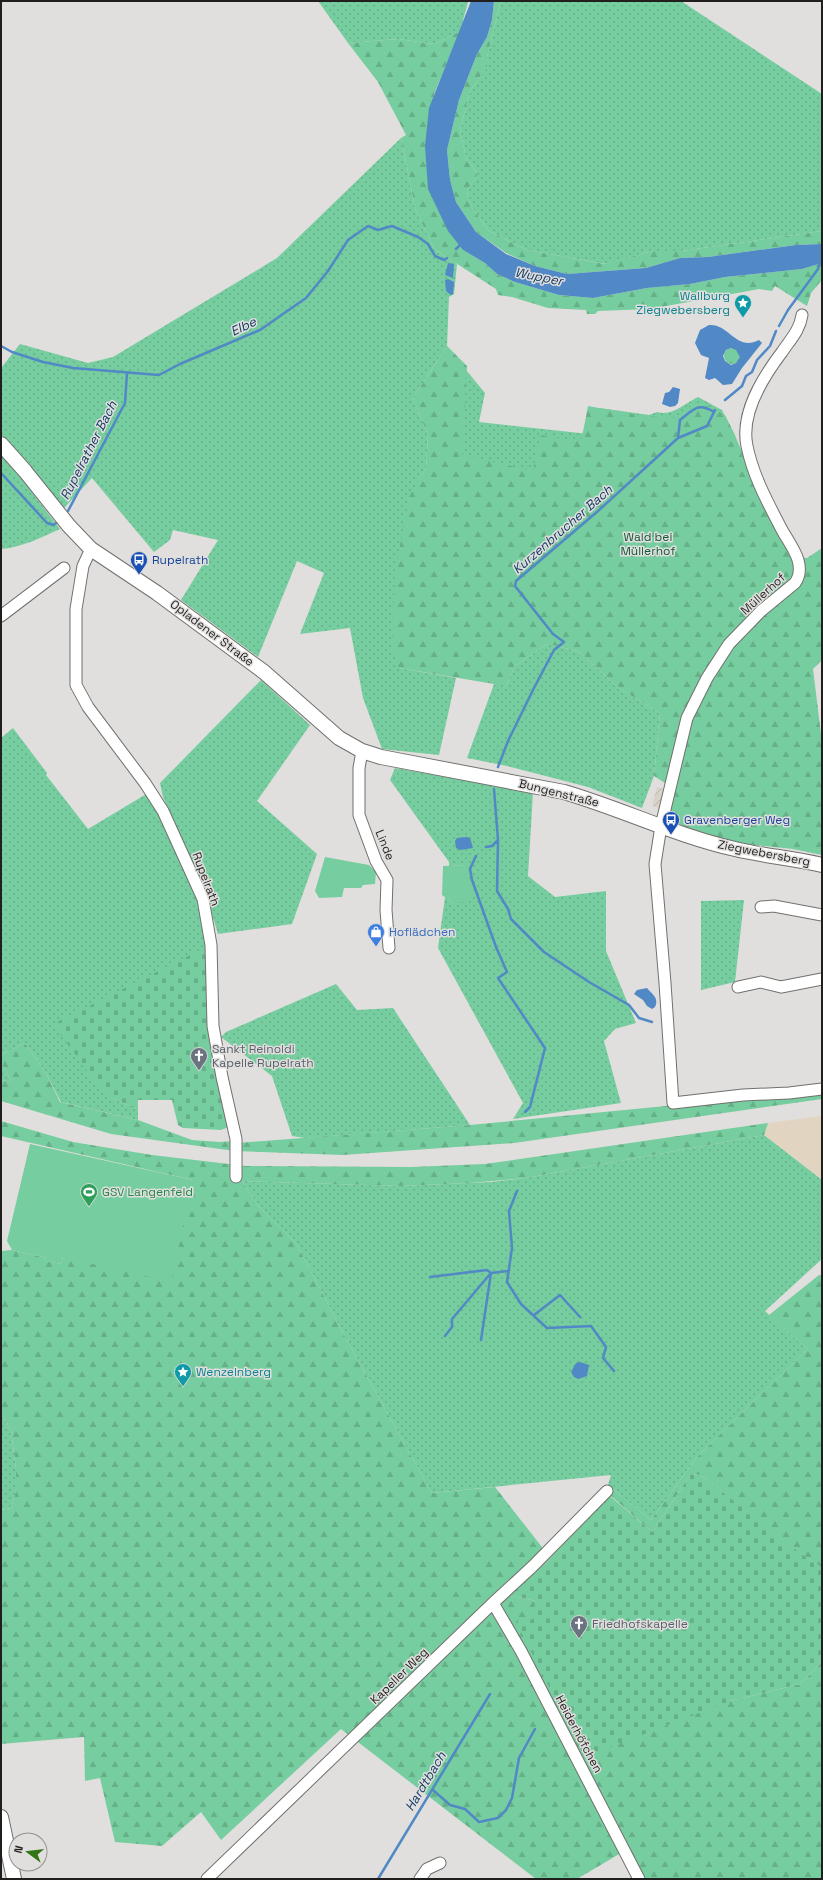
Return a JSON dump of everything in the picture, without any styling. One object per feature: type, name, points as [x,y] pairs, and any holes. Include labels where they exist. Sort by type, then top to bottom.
[{"type":"main road","name":"Opladener Straße","points":[[1,444],[25,471],[69,526],[91,549],[157,593],[213,634],[282,687],[339,738],[362,751],[381,757],[454,772]]},
{"type":"main road","name":"Bungenstraße","points":[[454,772],[564,792],[594,801],[661,826]]},
{"type":"main road","name":"Ziegwebersberg","points":[[661,826],[735,849],[822,865]]},
{"type":"main road","points":[[1,1817],[14,1879]]},
{"type":"street","name":"Müllerhof","points":[[661,826],[687,718],[707,678],[729,644],[761,611],[795,583],[798,578],[798,559],[764,495],[750,462],[746,444],[748,418],[755,395],[764,377],[796,332],[801,322],[802,315]]},
{"type":"street","name":"Rupelrath","points":[[91,549],[83,566],[76,610],[76,685],[88,707],[145,783],[162,811],[203,900],[211,945],[214,1026],[222,1077],[236,1139],[236,1178]]},
{"type":"street","points":[[1,616],[64,568]]},
{"type":"street","name":"Linde","points":[[362,751],[359,768],[359,814],[376,861],[387,880],[386,910],[390,948]]},
{"type":"street","points":[[661,826],[655,864],[666,989],[673,1103],[743,1095],[789,1093],[822,1089]]},
{"type":"street","points":[[761,907],[774,906],[822,915]]},
{"type":"street","points":[[738,987],[761,982],[781,987],[822,979]]},
{"type":"street","name":"Kapeller Weg","points":[[207,1879],[533,1566],[607,1491]]},
{"type":"street","name":"Heiderhöfchen","points":[[493,1603],[521,1651],[639,1879]]},
{"type":"street","points":[[420,1879],[427,1869],[440,1863]]},
{"type":"shaded area","points":[[657,787],[664,789],[659,808],[652,806]]},
{"type":"shaded area","points":[[822,1116],[822,1180],[764,1135],[768,1123]]},
{"type":"green space","points":[[318,1],[468,2],[460,31],[435,44],[398,39],[348,43]]},
{"type":"green space","points":[[494,1],[501,1],[487,57],[487,67],[470,91],[460,130],[466,158],[478,174],[467,191],[471,206],[489,231],[527,250],[605,264],[652,251],[681,251],[822,231],[822,244],[796,245],[708,257],[680,258],[646,268],[567,274],[535,266],[506,253],[476,232],[456,202],[450,180],[447,150],[459,100],[477,54],[487,37],[492,20]]},
{"type":"green space","points":[[501,1],[681,1],[822,94],[822,231],[681,251],[652,251],[606,264],[527,250],[489,231],[471,206],[467,191],[478,174],[466,158],[460,130],[470,91],[487,67],[487,57]]},
{"type":"green space","points":[[460,31],[434,94],[463,250],[485,263],[497,274],[515,282],[559,295],[593,298],[647,288],[690,284],[725,277],[802,269],[822,263],[822,280],[811,293],[807,306],[775,286],[772,291],[759,289],[650,309],[598,311],[595,314],[587,314],[586,310],[548,308],[512,297],[498,295],[496,289],[434,249],[415,208],[401,138],[406,135],[378,82],[348,43],[398,39],[435,44]]},
{"type":"green space","points":[[401,138],[415,208],[434,249],[457,264],[454,294],[449,297],[447,346],[413,398],[428,435],[426,468],[409,498],[399,668],[456,678],[439,755],[382,749],[363,698],[350,628],[300,634],[324,573],[297,561],[258,657],[181,600],[218,540],[173,530],[170,540],[154,552],[92,478],[64,508],[1,434],[1,368],[20,344],[88,363],[113,357],[277,258]]},
{"type":"green space","name":"Wald bei Müllerhof","points":[[447,346],[467,366],[462,455],[533,471],[540,435],[581,442],[588,406],[642,416],[680,418],[687,411],[689,406],[694,403],[703,404],[725,415],[735,435],[757,496],[792,557],[807,558],[822,548],[822,660],[813,669],[822,742],[822,855],[793,849],[725,842],[665,819],[665,783],[654,776],[660,713],[617,687],[578,651],[547,644],[515,666],[506,686],[399,668],[392,645],[395,573],[409,497],[426,468],[428,435],[413,398]]},
{"type":"green space","points":[[729,348],[735,348],[740,353],[738,362],[735,364],[729,364],[724,359],[724,353]]},
{"type":"green space","name":"Wald bei Müllerhof","points":[[452,353],[485,393],[479,422],[589,434],[597,425],[600,408],[649,415],[657,412],[668,413],[698,397],[722,410],[785,539],[551,634],[501,672],[506,686],[515,666],[547,644],[578,651],[617,687],[660,713],[654,776],[642,808],[588,787],[507,766],[467,758],[494,684],[403,653]]},
{"type":"green space","points":[[1,452],[60,529],[39,539],[1,549]]},
{"type":"green space","points":[[261,680],[310,725],[257,801],[317,854],[292,924],[218,934],[211,911],[163,797],[160,783]]},
{"type":"green space","points":[[13,728],[47,773],[46,775],[88,829],[148,793],[158,808],[199,899],[208,946],[113,1098],[138,1110],[138,1120],[61,1102],[46,1073],[25,1043],[1,1055],[1,738]]},
{"type":"green space","points":[[395,768],[533,792],[528,876],[555,897],[606,891],[606,951],[636,1023],[615,1029],[604,1041],[621,1103],[513,1119],[523,1103],[438,948],[445,897],[453,903],[467,865],[449,866],[449,862],[390,780]]},
{"type":"green space","points":[[325,857],[369,865],[376,872],[375,884],[363,885],[361,888],[344,888],[342,897],[319,898],[315,891]]},
{"type":"green space","points":[[467,865],[473,901],[453,903],[442,895],[443,866]]},
{"type":"green space","points":[[744,900],[735,982],[701,990],[701,901]]},
{"type":"green space","points":[[208,946],[207,1025],[229,1127],[221,1130],[183,1128],[178,1125],[172,1100],[138,1100],[138,1110],[113,1098],[100,1089],[53,1024]]},
{"type":"green space","points":[[336,984],[357,1010],[393,1008],[470,1125],[305,1138],[292,1136],[272,1076],[221,1037],[226,1032]]},
{"type":"green space","points":[[25,1043],[46,1073],[60,1102],[138,1120],[192,1140],[220,1142],[234,1141],[237,1143],[470,1125],[822,1091],[822,1099],[514,1143],[343,1155],[235,1151],[111,1134],[1,1101],[1,1080],[12,1082],[1,1062],[1,1055]]},
{"type":"green space","points":[[1,1062],[12,1082],[1,1080]]},
{"type":"green space","points":[[1,1121],[73,1142],[152,1155],[246,1166],[411,1167],[485,1164],[768,1123],[764,1135],[526,1178],[469,1183],[400,1186],[242,1181],[259,1207],[296,1243],[349,1344],[432,1493],[495,1487],[545,1551],[608,1485],[651,1520],[697,1457],[807,1349],[769,1315],[819,1275],[822,1275],[822,1568],[765,1529],[762,1523],[700,1475],[691,1474],[652,1532],[611,1496],[548,1561],[508,1595],[536,1601],[730,1701],[800,1684],[822,1662],[822,1879],[641,1879],[626,1850],[577,1879],[536,1879],[341,1729],[221,1840],[201,1812],[162,1846],[115,1842],[100,1778],[85,1781],[84,1737],[1,1744],[1,1510],[11,1508],[16,1491],[16,1469],[11,1430],[1,1414],[1,1251],[12,1250],[47,1258],[47,1261],[61,1264],[63,1257],[193,1180],[1,1136]]},
{"type":"green space","points":[[764,1135],[822,1180],[822,1259],[765,1311],[807,1349],[697,1457],[651,1520],[608,1485],[611,1475],[432,1493],[349,1344],[296,1243],[259,1207],[242,1181],[400,1186],[491,1182],[526,1178]]},
{"type":"green space","points":[[30,1144],[193,1180],[171,1282],[63,1257],[61,1264],[47,1261],[47,1258],[12,1250],[7,1241]]},
{"type":"green space","points":[[1,1414],[11,1430],[16,1469],[16,1491],[11,1508],[1,1510]]},
{"type":"green space","points":[[691,1474],[700,1475],[763,1523],[766,1529],[822,1568],[822,1662],[800,1684],[730,1701],[585,1757],[516,1622],[520,1617],[532,1620],[536,1601],[508,1595],[548,1561],[610,1496],[652,1532]]},
{"type":"water","name":"Wupper","points":[[471,1],[494,1],[492,20],[487,37],[477,54],[459,100],[447,150],[450,180],[456,202],[476,232],[506,254],[535,266],[567,274],[646,268],[680,258],[708,257],[796,245],[822,244],[822,263],[802,269],[725,277],[690,284],[647,288],[593,298],[559,295],[515,282],[497,274],[485,263],[463,250],[448,231],[428,189],[425,146],[429,108]]},
{"type":"water","points":[[448,263],[454,264],[453,278],[445,275]]},
{"type":"water","points":[[448,279],[454,282],[453,294],[451,295],[446,291],[445,280]]},
{"type":"water","points":[[709,325],[716,326],[722,328],[738,340],[751,343],[759,340],[762,343],[742,368],[732,384],[723,385],[715,378],[709,380],[705,378],[709,358],[701,355],[695,343],[700,330]],"holes":[[[731,348],[736,350],[740,357],[736,363],[731,365],[725,361],[723,356],[726,350]]]},
{"type":"water","points":[[673,387],[680,389],[678,403],[675,406],[670,407],[662,404],[665,393],[669,392]]},
{"type":"water","points":[[457,838],[470,838],[473,848],[460,850],[456,848],[455,841]]},
{"type":"water","points":[[647,988],[656,999],[655,1007],[652,1009],[634,994],[637,990]]},
{"type":"water","points":[[580,1362],[589,1365],[587,1376],[578,1379],[574,1377],[571,1372],[576,1363]]},
{"type":"waterway","name":"Elbe","points":[[1,346],[12,352],[43,362],[73,368],[159,375],[180,364],[260,330],[306,298],[328,271],[348,240],[368,226],[378,230],[392,226],[418,237],[428,244],[435,256],[444,260],[447,258]]},
{"type":"waterway","name":"Elbe","points":[[456,249],[462,243]]},
{"type":"waterway","name":"Kurzenbrucher Bach","points":[[779,326],[788,310],[818,269],[820,262]]},
{"type":"waterway","name":"Kurzenbrucher Bach","points":[[725,400],[742,386],[746,376],[752,372],[757,360],[770,346],[776,331]]},
{"type":"waterway","name":"Rupelrather Bach","points":[[68,511],[125,403],[127,373]]},
{"type":"waterway","name":"Kurzenbrucher Bach","points":[[498,767],[508,741],[554,650],[564,642],[553,634],[515,586],[516,581],[598,511],[678,438],[680,420],[696,408],[700,407],[704,407],[714,412]]},
{"type":"waterway","name":"Kurzenbrucher Bach","points":[[678,438],[707,426],[715,410]]},
{"type":"waterway","name":"Rupelrather Bach","points":[[1,473],[47,523],[53,525],[58,522]]},
{"type":"waterway","name":"Kurzenbrucher Bach","points":[[486,847],[492,846],[498,840],[494,789]]},
{"type":"waterway","points":[[498,840],[497,891],[508,909],[511,919],[544,952],[589,982],[629,1005],[639,1018],[652,1022]]},
{"type":"waterway","name":"Kurzenbrucher Bach","points":[[476,856],[470,869],[472,880],[496,947],[507,972],[498,978],[545,1048],[530,1107],[525,1112]]},
{"type":"waterway","name":"Kurzenbrucher Bach","points":[[517,1191],[509,1211],[512,1248],[507,1282],[521,1304],[547,1328],[591,1326],[606,1347],[603,1358],[614,1371]]},
{"type":"waterway","points":[[430,1277],[487,1270],[491,1273],[481,1340]]},
{"type":"waterway","points":[[445,1336],[452,1327],[452,1319],[491,1273],[508,1271]]},
{"type":"waterway","points":[[534,1315],[560,1295],[580,1317]]},
{"type":"waterway","name":"Hardtbach","points":[[378,1879],[490,1694]]},
{"type":"waterway","points":[[433,1790],[450,1805],[465,1809],[479,1822],[498,1818],[506,1810],[512,1798],[519,1758],[535,1729]]},
{"type":"place","name":"Wallburg Ziegwebersberg","points":[[743,318]]},
{"type":"place","name":"Rupelrath","points":[[139,575]]},
{"type":"place","name":"Gravenberger Weg","points":[[671,835]]},
{"type":"place","name":"Hoflädchen","points":[[376,947]]},
{"type":"place","name":"Sankt Reinoldi Kapelle Rupelrath","points":[[199,1071]]},
{"type":"place","name":"GSV Langenfeld","points":[[89,1207]]},
{"type":"place","name":"Wenzelnberg","points":[[183,1387]]},
{"type":"place","name":"Friedhofskapelle","points":[[579,1639]]}]
